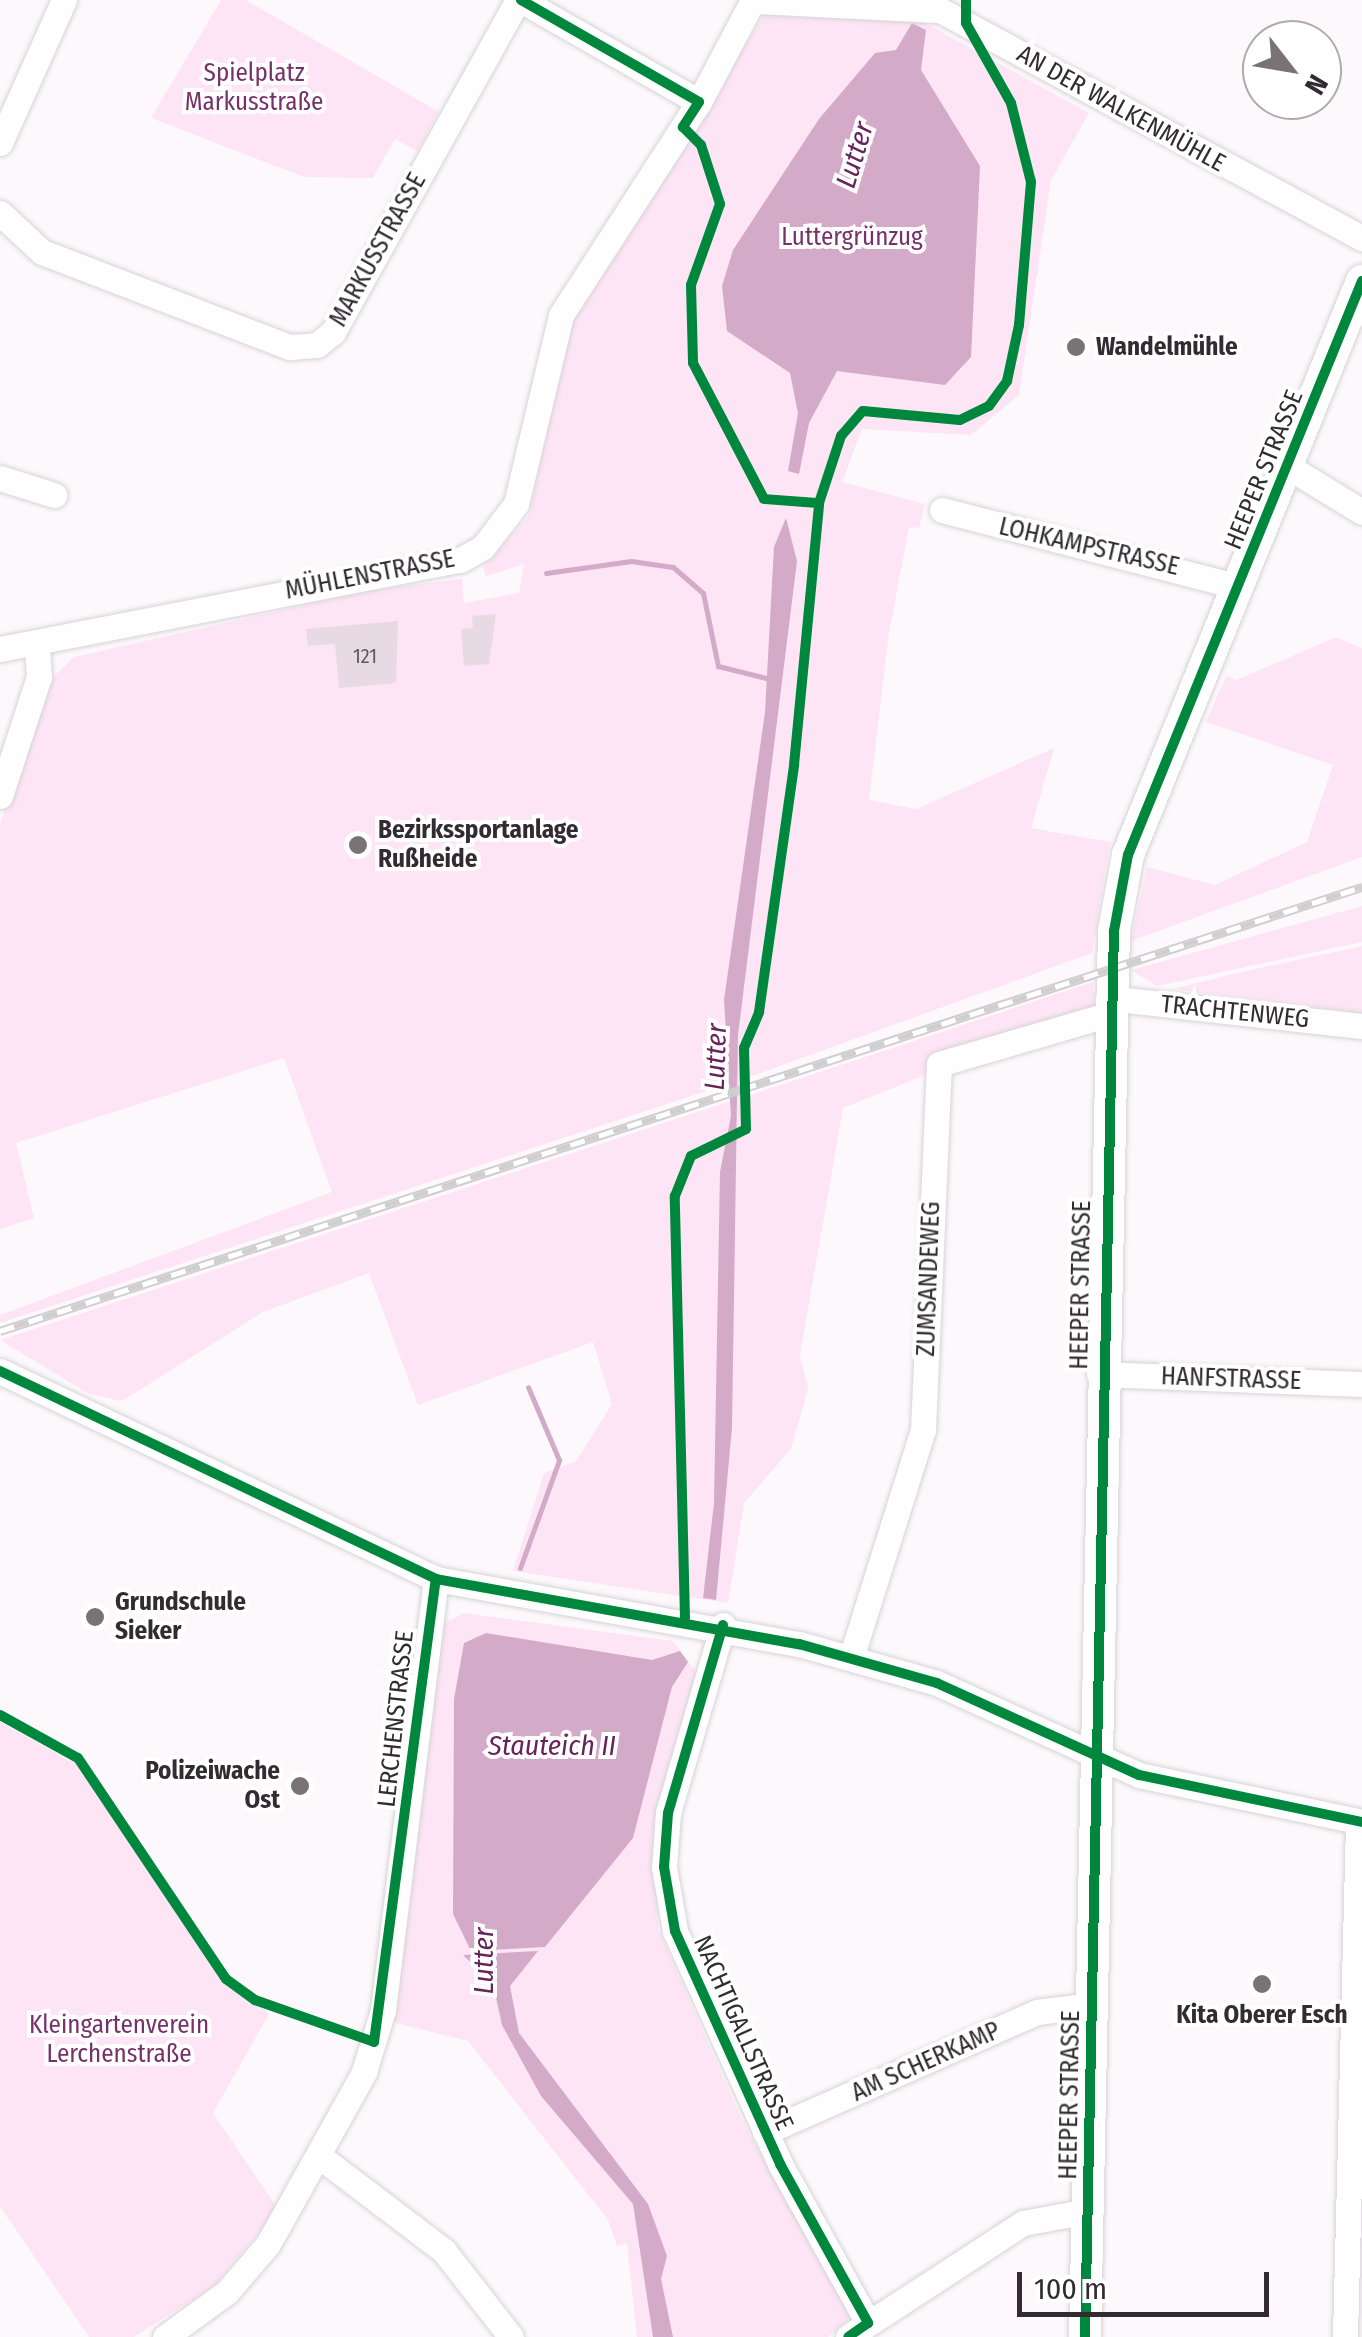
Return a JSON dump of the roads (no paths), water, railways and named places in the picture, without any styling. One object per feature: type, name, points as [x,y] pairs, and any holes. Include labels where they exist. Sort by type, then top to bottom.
[{"type":"main road","name":"HEEPER STRASSE","points":[[1086,2337],[1107,1006],[1128,855],[1362,281]]},
{"type":"street","points":[[520,0],[699,102]]},
{"type":"street","name":"MARKUSSTRASSE","points":[[0,213],[42,252],[290,347],[318,346],[520,0]]},
{"type":"street","name":"MÜHLENSTRASSE","points":[[0,649],[38,646],[460,560],[483,546],[516,504],[561,315],[699,102],[753,0]]},
{"type":"street","name":"AN DER WALKENMÜHLE","points":[[753,0],[940,10],[1362,238]]},
{"type":"street","points":[[0,144],[58,2]]},
{"type":"street","points":[[1287,466],[1362,512]]},
{"type":"street","points":[[0,478],[54,495]]},
{"type":"street","name":"LOHKAMPSTRASSE","points":[[942,510],[1236,586]]},
{"type":"street","points":[[0,796],[39,677],[38,646]]},
{"type":"street","name":"TRACHTENWEG","points":[[1107,1006],[1362,1026]]},
{"type":"street","name":"ZUMSANDEWEG","points":[[851,1658],[923,1430],[939,1064],[1107,1006]]},
{"type":"street","points":[[0,1371],[436,1579],[723,1625],[851,1658],[937,1683],[1098,1758],[1186,1789],[1360,1822],[1345,2337]]},
{"type":"street","name":"HANFSTRASSE","points":[[1099,1374],[1362,1384]]},
{"type":"street","name":"LERCHENSTRASSE","points":[[165,2337],[200,2329],[268,2244],[323,2158],[383,2010],[436,1579]]},
{"type":"street","name":"NACHTIGALLSTRASSE","points":[[723,1625],[668,1814],[664,1866],[695,1988],[858,2330]]},
{"type":"street","name":"AM SCHERKAMP","points":[[765,2132],[1037,2012],[1091,2005]]},
{"type":"street","points":[[323,2158],[444,2252],[511,2337]]},
{"type":"street","points":[[858,2330],[1023,2223],[1088,2211]]},
{"type":"water","name":"Lutter","points":[[912,23],[926,30],[921,70],[980,166],[971,357],[945,385],[837,371],[809,423],[799,474],[788,471],[798,413],[790,373],[727,331],[722,286],[733,250],[819,119],[875,53],[896,50]]},
{"type":"water","points":[[786,518],[797,561],[738,1035],[732,1428],[716,1600],[703,1598],[714,1503],[720,1172],[731,1116],[724,1000],[765,712],[774,547]]},
{"type":"water","name":"Stauteich II","points":[[486,1633],[652,1660],[680,1651],[688,1662],[672,1687],[633,1838],[545,1947],[471,1951],[453,1914],[454,1699],[464,1643]]},
{"type":"water","name":"Lutter","points":[[538,1951],[510,1986],[519,2033],[648,2204],[667,2256],[661,2279],[673,2337],[653,2337],[633,2204],[541,2096],[502,2025],[493,1984],[463,1955]]},
{"type":"waterway","points":[[546,573],[631,561],[673,567],[703,593],[718,666],[770,679]]},
{"type":"waterway","points":[[520,1568],[559,1460],[528,1387]]},
{"type":"railway","points":[[0,1331],[1362,887]]},
{"type":"place","name":"Wandelmühle","points":[[1076,347]]},
{"type":"place","name":"Bezirkssportanlage Rußheide","points":[[358,845]]},
{"type":"place","name":"Grundschule Sieker","points":[[95,1617]]},
{"type":"place","name":"Polizeiwache Ost","points":[[300,1786]]},
{"type":"place","name":"Kita Oberer Esch","points":[[1262,1984]]},
{"type":"park label","name":"Spielplatz Markusstraße","points":[[254,88]]},
{"type":"park label","name":"Luttergrünzug","points":[[852,237]]},
{"type":"park label","name":"Kleingartenverein Lerchenstraße","points":[[119,2040]]}]
